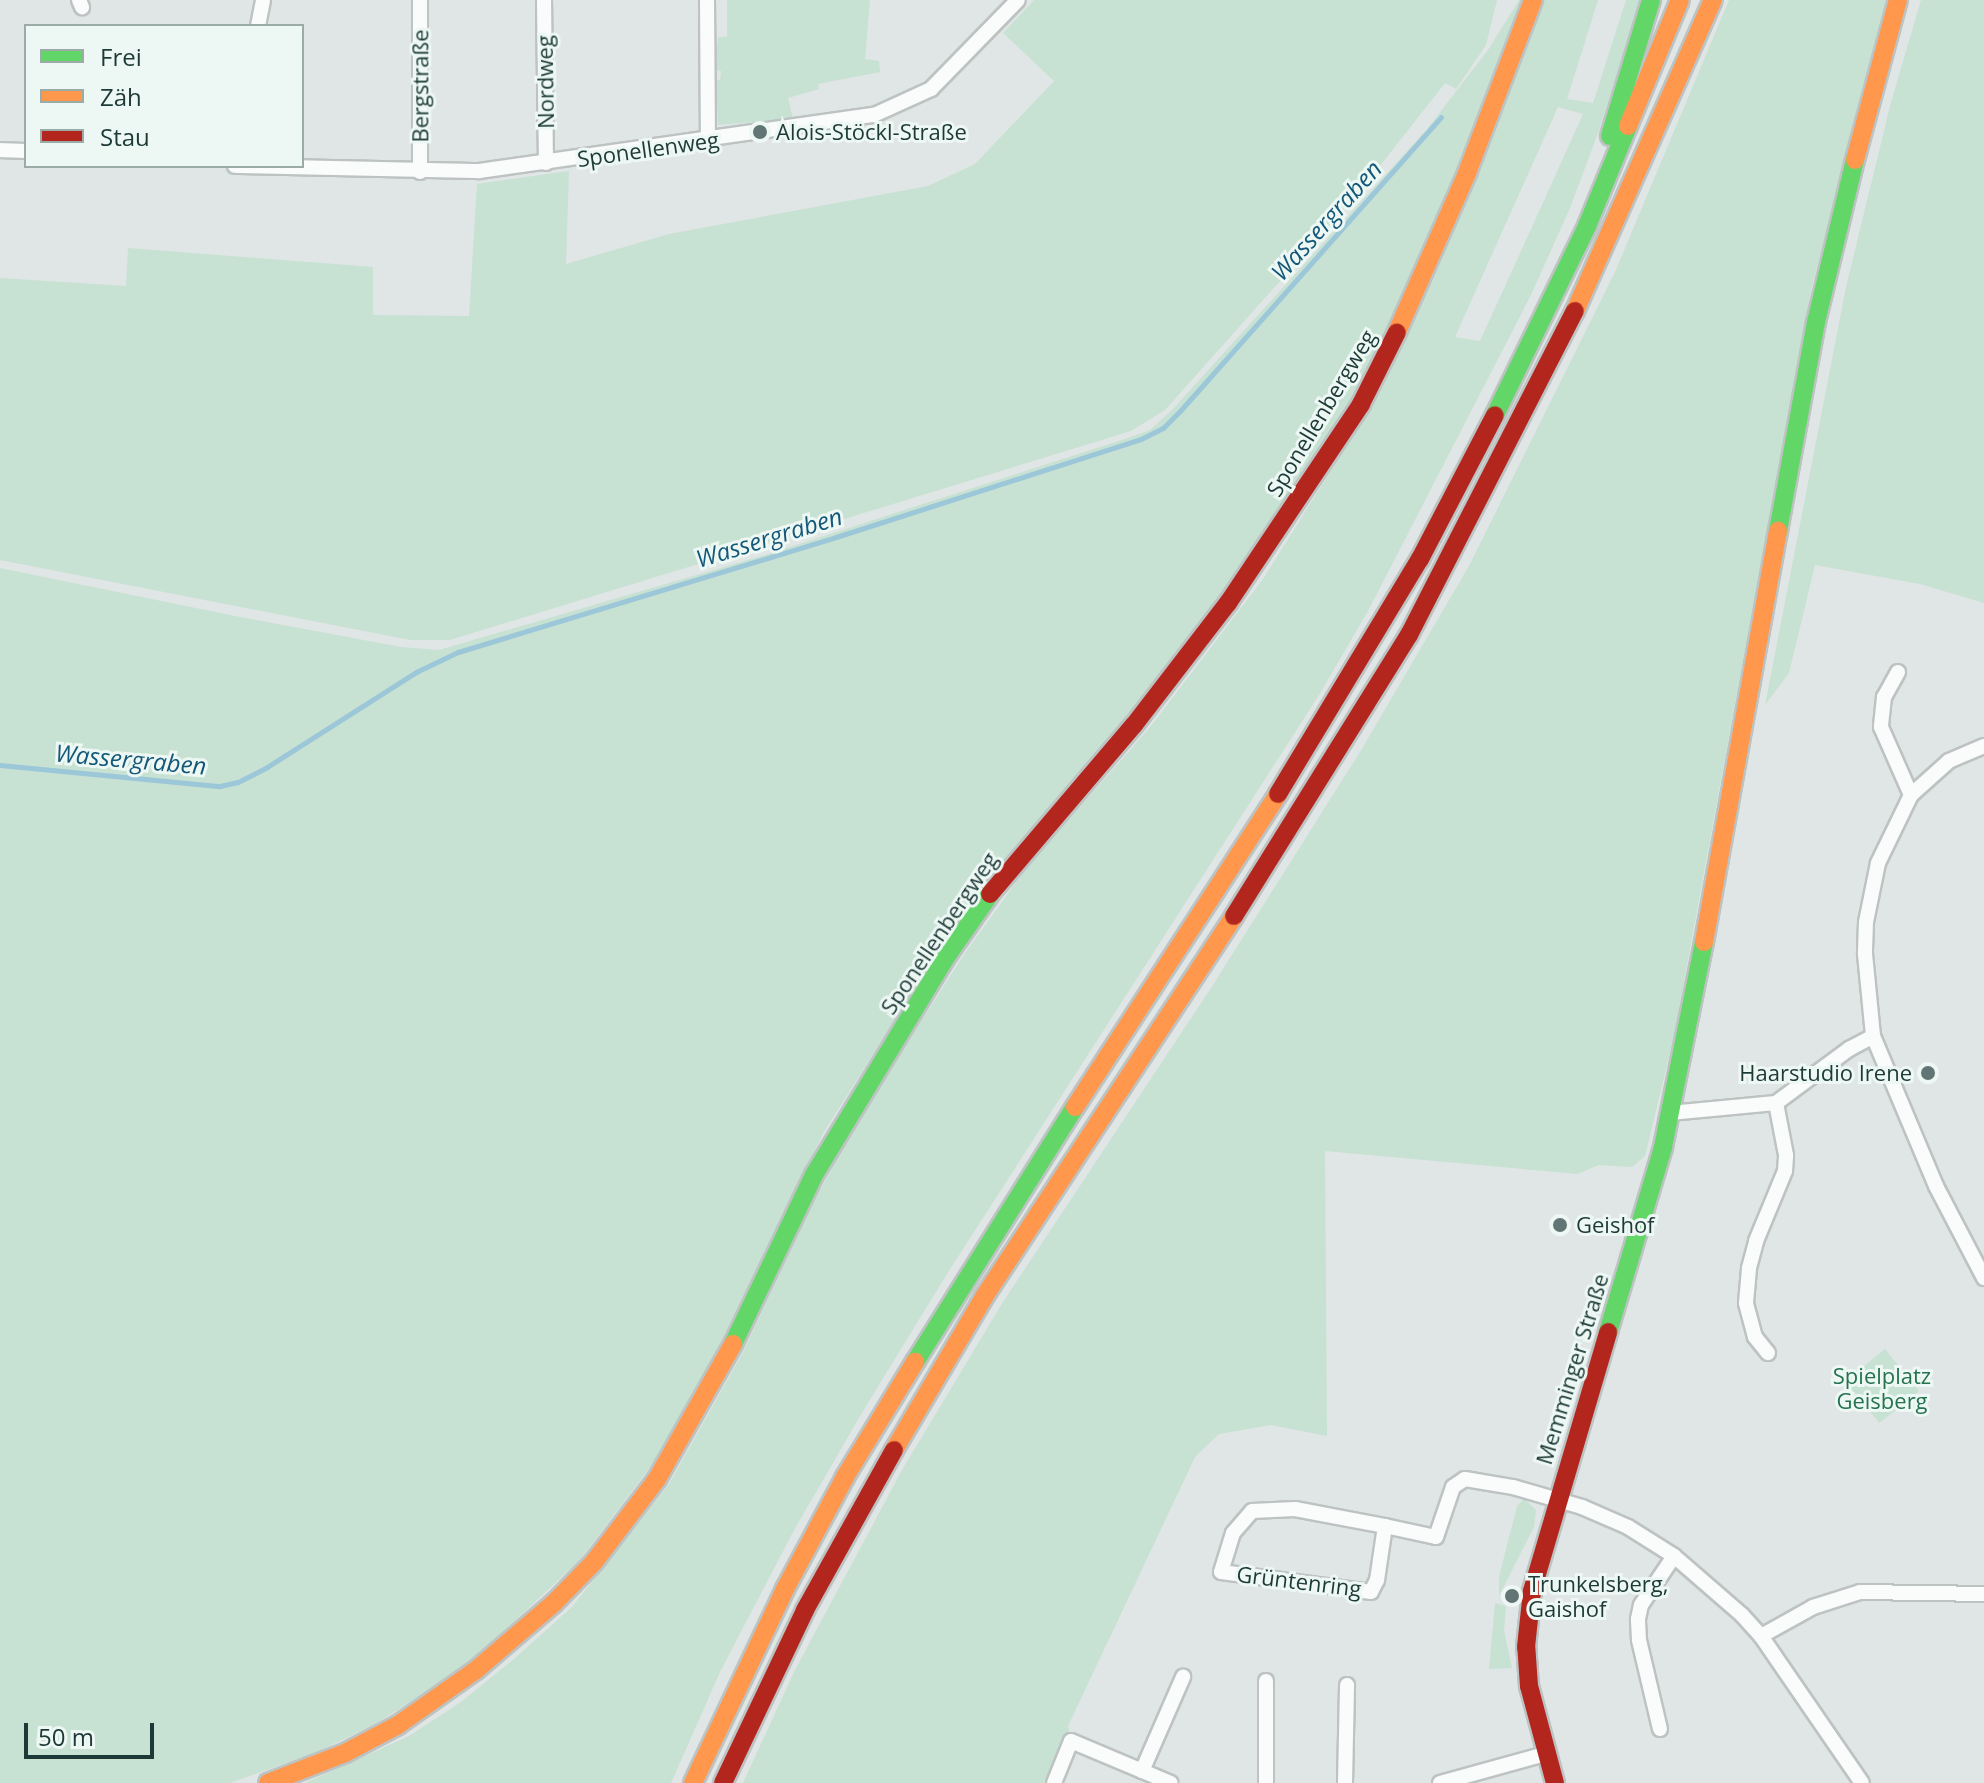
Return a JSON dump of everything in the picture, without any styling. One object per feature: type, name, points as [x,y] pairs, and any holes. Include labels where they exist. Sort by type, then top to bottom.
[{"type":"main road","name":"Sponellenbergweg","points":[[268,1783],[345,1753],[398,1725],[476,1670],[554,1603],[594,1562],[657,1479],[731,1349],[814,1175],[944,960],[996,886],[1134,725],[1228,603],[1361,404],[1385,359],[1453,207],[1533,0]]},
{"type":"main road","points":[[1587,226],[1623,88],[1651,0]]},
{"type":"main road","points":[[693,1783],[815,1532],[946,1308],[1261,823],[1382,625],[1495,415],[1587,226],[1680,0]]},
{"type":"main road","points":[[723,1783],[805,1610],[929,1387],[992,1284],[1264,871],[1409,635],[1557,351],[1713,0]]},
{"type":"main road","name":"Memminger Straße","points":[[1555,1783],[1529,1686],[1526,1647],[1532,1591],[1556,1499],[1641,1228],[1670,1113],[1816,322],[1840,214],[1898,0]]},
{"type":"street","points":[[258,24],[263,0]]},
{"type":"street","name":"Bergstraße","points":[[420,0],[420,172]]},
{"type":"street","name":"Nordweg","points":[[544,0],[546,163]]},
{"type":"street","points":[[707,0],[708,140]]},
{"type":"street","name":"Sponellenweg","points":[[288,168],[479,171],[874,115],[893,109],[941,81],[1018,0]]},
{"type":"street","points":[[0,150],[24,151]]},
{"type":"street","points":[[1898,672],[1884,697],[1881,727],[1911,795]]},
{"type":"street","points":[[1984,746],[1933,772],[1911,795],[1891,829],[1870,893],[1865,954],[1873,1036],[1936,1186],[1984,1278]]},
{"type":"street","points":[[1670,1113],[1776,1103],[1849,1049],[1873,1036]]},
{"type":"street","points":[[1768,1353],[1755,1337],[1746,1303],[1749,1268],[1756,1241],[1785,1171],[1786,1155],[1776,1103]]},
{"type":"street","name":"Grüntenring","points":[[1385,1526],[1377,1580],[1371,1592],[1221,1572],[1233,1533],[1252,1511],[1295,1509],[1385,1526],[1436,1537],[1453,1487],[1465,1479],[1513,1487],[1556,1499]]},
{"type":"street","points":[[1556,1499],[1602,1514],[1674,1556],[1723,1597],[1761,1636],[1862,1783]]},
{"type":"street","points":[[1660,1729],[1639,1640],[1638,1619],[1641,1605],[1674,1556]]},
{"type":"street","points":[[1761,1636],[1813,1607],[1860,1592],[1984,1594]]},
{"type":"street","points":[[1142,1771],[1183,1677]]},
{"type":"street","points":[[1266,1681],[1266,1783]]},
{"type":"street","points":[[1345,1783],[1347,1685]]},
{"type":"street","points":[[1054,1783],[1071,1741],[1171,1783]]},
{"type":"street","points":[[1440,1783],[1545,1754]]},
{"type":"green space","points":[[727,0],[870,0],[865,59],[879,61],[880,72],[818,84],[819,89],[788,98],[793,119],[718,125],[716,80],[720,80],[721,71],[715,70],[718,37],[727,37]]},
{"type":"green space","points":[[1034,0],[1497,0],[1486,45],[1456,89],[1445,83],[1361,190],[1165,410],[1131,431],[450,640],[410,640],[0,560],[0,278],[126,286],[128,248],[373,267],[373,315],[469,316],[477,184],[569,171],[566,264],[669,234],[928,186],[975,164],[1054,81],[1003,33]]},
{"type":"green space","points":[[1519,0],[1524,0],[1440,216],[1377,353],[1346,409],[1221,597],[1106,743],[1006,858],[942,945],[824,1132],[687,1410],[654,1462],[579,1561],[479,1654],[429,1691],[373,1725],[315,1753],[230,1783],[0,1783],[0,568],[235,616],[401,647],[439,650],[765,555],[1137,435],[1150,430],[1173,409],[1427,129],[1488,50]]},
{"type":"green space","points":[[1540,0],[1598,0],[1567,99],[1593,103],[1626,0],[1641,0],[1570,208],[1531,295],[1368,611],[1319,695],[945,1277],[860,1416],[793,1532],[720,1672],[671,1783],[305,1783],[409,1736],[461,1702],[514,1659],[572,1607],[669,1484],[743,1352],[814,1201],[859,1118],[965,953],[1027,867],[1151,726],[1263,579],[1381,391],[1530,36]],"holes":[[[1558,107],[1583,114],[1480,341],[1455,337]]]},
{"type":"green space","points":[[1729,0],[1887,0],[1811,290],[1674,1036],[1645,1156],[1632,1167],[1599,1165],[1577,1174],[1325,1151],[1327,1436],[1271,1425],[1219,1434],[1195,1457],[1068,1726],[1070,1734],[1047,1783],[743,1783],[794,1672],[902,1470],[1003,1302],[1211,988],[1360,752],[1469,566],[1615,272]]},
{"type":"green space","points":[[1921,0],[1984,0],[1984,603],[1920,584],[1815,565],[1789,673],[1765,705],[1846,287],[1891,102]]},
{"type":"green space","name":"Spielplatz Geisberg","points":[[1885,1349],[1919,1391],[1879,1423],[1845,1381]]},
{"type":"green space","points":[[1524,1499],[1536,1510],[1534,1527],[1499,1596],[1499,1577],[1517,1506]]},
{"type":"green space","points":[[1495,1603],[1506,1606],[1504,1631],[1512,1668],[1489,1669]]},
{"type":"waterway","name":"Wassergraben","points":[[0,765],[220,786],[238,782],[267,767],[416,672],[458,652],[836,537],[1141,439],[1163,428],[1180,411],[1441,117]]},
{"type":"traffic: fast","points":[[1610,136],[1651,0]]},
{"type":"traffic: fast","points":[[1495,415],[1587,226],[1628,126]]},
{"type":"traffic: fast","points":[[1778,531],[1816,322],[1855,160]]},
{"type":"traffic: fast","points":[[733,1344],[814,1175],[944,960],[990,894]]},
{"type":"traffic: fast","points":[[1608,1332],[1663,1147],[1704,942]]},
{"type":"traffic: fast","points":[[915,1362],[1075,1107]]},
{"type":"traffic: slow","points":[[1397,332],[1467,173],[1533,0]]},
{"type":"traffic: slow","points":[[1628,126],[1680,0]]},
{"type":"traffic: slow","points":[[1575,311],[1713,0]]},
{"type":"traffic: slow","points":[[1855,160],[1898,0]]},
{"type":"traffic: slow","points":[[1704,942],[1778,531]]},
{"type":"traffic: slow","points":[[1075,1107],[1278,794]]},
{"type":"traffic: slow","points":[[894,1450],[984,1297],[1234,916]]},
{"type":"traffic: slow","points":[[268,1783],[345,1753],[398,1725],[476,1670],[554,1603],[594,1562],[657,1479],[733,1344]]},
{"type":"traffic: slow","points":[[693,1783],[785,1589],[845,1477],[915,1362]]},
{"type":"traffic: jam","points":[[1234,916],[1409,635],[1575,311]]},
{"type":"traffic: jam","points":[[990,894],[1134,725],[1228,603],[1361,404],[1397,332]]},
{"type":"traffic: jam","points":[[1278,794],[1420,559],[1495,415]]},
{"type":"traffic: jam","points":[[1555,1783],[1529,1686],[1526,1647],[1532,1591],[1608,1332]]},
{"type":"traffic: jam","points":[[723,1783],[805,1610],[894,1450]]},
{"type":"place","name":"Alois-Stöckl-Straße","points":[[760,132]]},
{"type":"place","name":"Haarstudio Irene","points":[[1928,1073]]},
{"type":"place","name":"Geishof","points":[[1560,1225]]},
{"type":"place","name":"Trunkelsberg, Gaishof","points":[[1512,1596]]}]
